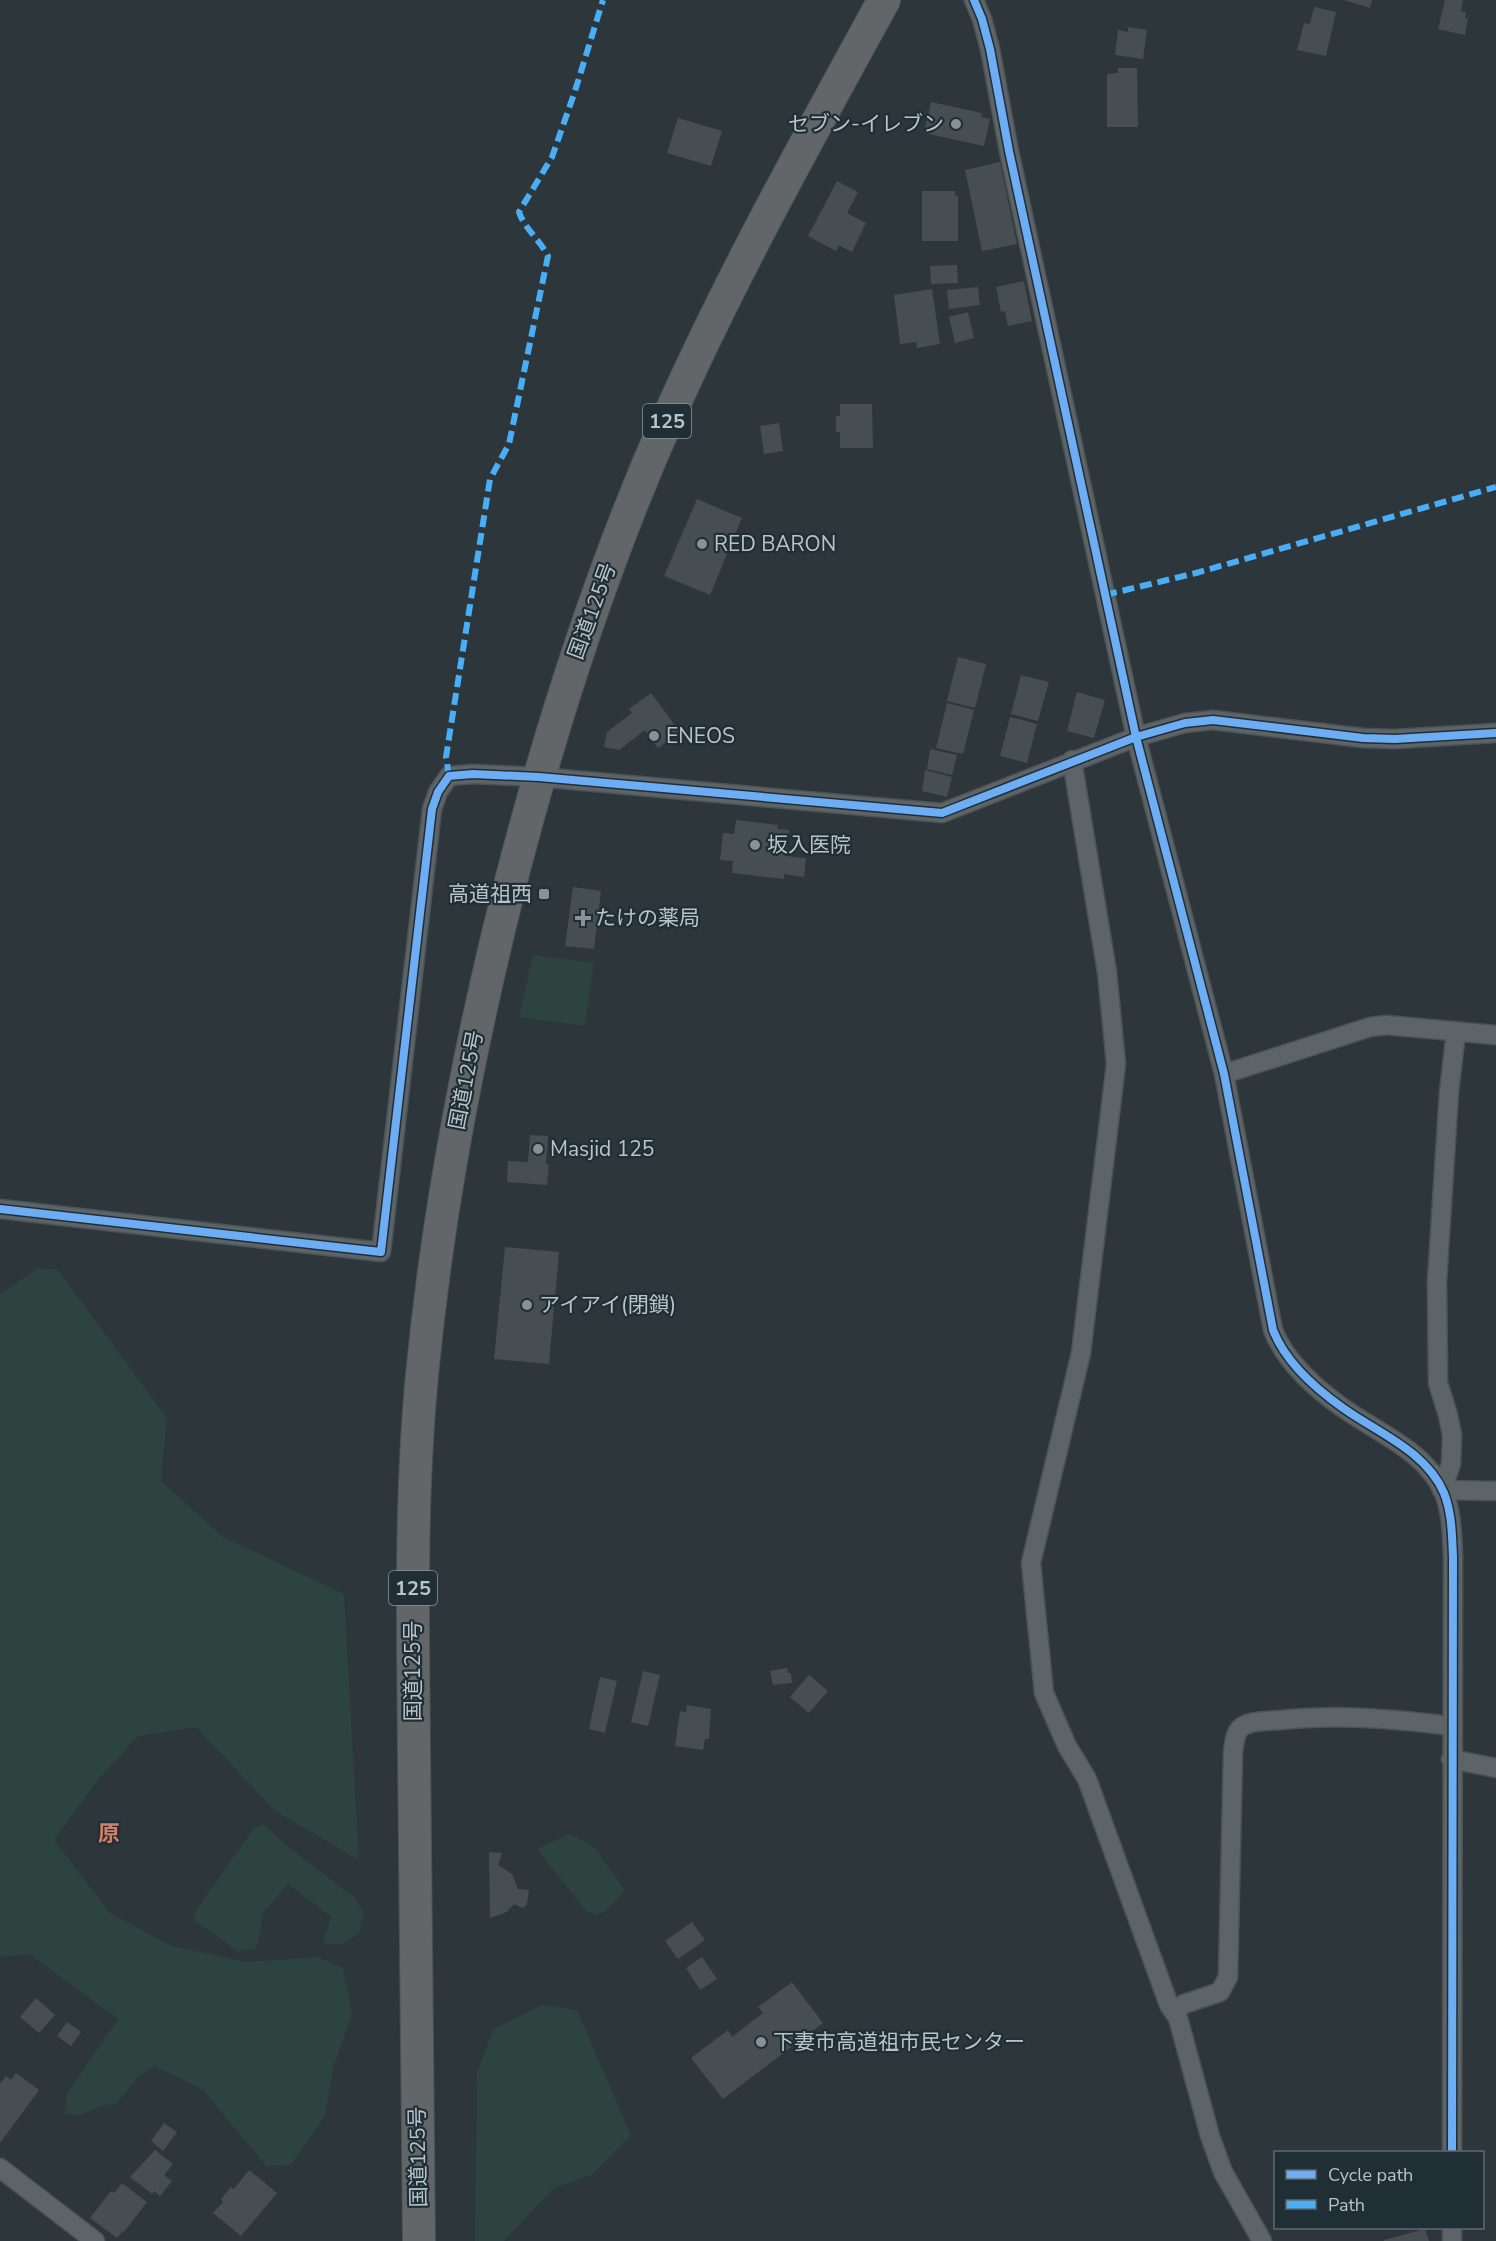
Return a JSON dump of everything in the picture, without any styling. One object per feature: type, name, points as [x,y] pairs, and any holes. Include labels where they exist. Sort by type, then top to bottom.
[{"type":"highway","name":"国道125号","points":[[419,2241],[413,1511],[422,1377],[440,1224],[476,1028],[495,942],[539,777],[578,648],[668,419],[729,288],[884,0]]},
{"type":"street","points":[[974,0],[990,49],[1009,152],[1136,737],[1224,1074],[1270,1319],[1276,1339],[1297,1367],[1343,1408],[1422,1461],[1442,1490],[1450,1513],[1453,1557],[1452,2151]]},
{"type":"street","points":[[0,1209],[381,1252],[432,809],[438,792],[449,776],[473,774],[539,777],[942,813],[1072,760],[1136,737],[1185,723],[1213,720],[1363,738],[1395,739],[1496,733]]},
{"type":"street","points":[[1072,760],[1107,972],[1116,1064],[1080,1353],[1031,1563],[1044,1693],[1067,1746],[1086,1779],[1169,2006],[1178,2018],[1210,2136],[1223,2172],[1262,2241]]},
{"type":"street","points":[[1224,1074],[1370,1027],[1386,1025],[1496,1035]]},
{"type":"street","points":[[1442,1490],[1451,1464],[1452,1435],[1438,1383],[1437,1281],[1449,1092],[1456,1032]]},
{"type":"street","points":[[1442,1490],[1496,1491]]},
{"type":"street","points":[[1174,2012],[1184,2004],[1220,1992],[1228,1977],[1233,1753],[1235,1737],[1240,1729],[1244,1725],[1258,1722],[1359,1717],[1394,1718],[1452,1726]]},
{"type":"street","points":[[1451,1759],[1496,1768]]},
{"type":"street","points":[[0,2168],[95,2241]]},
{"type":"green space","points":[[533,955],[594,963],[585,1026],[519,1017]]},
{"type":"green space","points":[[38,1268],[58,1270],[167,1418],[161,1481],[223,1537],[344,1594],[359,1860],[275,1811],[196,1727],[138,1736],[97,1781],[54,1840],[110,1913],[172,1946],[247,1962],[318,1957],[343,1968],[352,2014],[333,2068],[325,2116],[291,2165],[266,2166],[203,2090],[154,2066],[138,2077],[117,2103],[98,2107],[81,2115],[65,2114],[67,2094],[118,2019],[29,1954],[0,1957],[0,1294]]},
{"type":"green space","points":[[263,1824],[292,1850],[355,1898],[363,1912],[360,1932],[343,1944],[327,1944],[323,1940],[331,1917],[288,1884],[263,1913],[255,1949],[238,1951],[193,1920],[196,1910],[255,1827]]},
{"type":"green space","points":[[569,1834],[593,1846],[625,1890],[609,1908],[598,1915],[586,1911],[537,1849]]},
{"type":"green space","points":[[542,2005],[577,2010],[631,2135],[592,2175],[554,2188],[504,2241],[475,2241],[477,2072],[493,2030]]},
{"type":"building","points":[[1344,0],[1372,0],[1370,8]]},
{"type":"building","points":[[1445,0],[1463,0],[1461,11],[1466,12],[1465,18],[1468,18],[1465,35],[1438,29]]},
{"type":"building","points":[[1314,7],[1336,12],[1326,56],[1297,50],[1304,23],[1310,24]]},
{"type":"building","points":[[1128,27],[1147,30],[1143,59],[1115,55],[1118,30],[1128,32]]},
{"type":"building","points":[[1118,68],[1137,68],[1138,127],[1107,127],[1107,74],[1118,73]]},
{"type":"building","points":[[931,102],[982,113],[981,117],[990,119],[984,146],[924,133]]},
{"type":"building","points":[[678,118],[722,131],[711,166],[667,153]]},
{"type":"building","points":[[1000,162],[1017,244],[982,251],[965,170]]},
{"type":"building","points":[[837,181],[858,192],[847,213],[866,223],[852,252],[839,245],[836,251],[808,236]]},
{"type":"building","points":[[922,191],[955,191],[955,196],[958,195],[958,241],[922,241]]},
{"type":"building","points":[[957,265],[958,283],[931,284],[930,266]]},
{"type":"building","points":[[1024,281],[1032,321],[1008,326],[1005,311],[1001,312],[996,287]]},
{"type":"building","points":[[978,287],[980,305],[949,309],[947,290]]},
{"type":"building","points":[[932,289],[940,344],[917,348],[916,342],[900,344],[894,295]]},
{"type":"building","points":[[968,312],[974,338],[955,343],[949,317]]},
{"type":"building","points":[[840,404],[872,404],[873,448],[840,448],[840,432],[836,432],[836,416],[840,416]]},
{"type":"building","points":[[779,423],[783,451],[764,454],[760,426]]},
{"type":"building","points":[[697,499],[742,518],[710,595],[664,576]]},
{"type":"building","points":[[958,657],[986,664],[975,708],[947,701]]},
{"type":"building","points":[[1021,675],[1049,682],[1038,721],[1011,714]]},
{"type":"building","points":[[1077,692],[1105,700],[1094,738],[1067,731]]},
{"type":"building","points":[[651,693],[680,732],[658,748],[645,730],[619,750],[604,747],[607,732],[632,713],[629,709]]},
{"type":"building","points":[[947,703],[974,710],[963,754],[936,748]]},
{"type":"building","points":[[1010,717],[1037,724],[1027,763],[1000,756]]},
{"type":"building","points":[[930,749],[957,755],[952,775],[927,769]]},
{"type":"building","points":[[925,770],[952,777],[947,797],[922,791]]},
{"type":"building","name":"坂入医院","points":[[736,820],[778,825],[777,829],[789,830],[786,856],[806,858],[804,877],[784,874],[784,879],[732,873],[733,861],[720,860],[723,833],[734,834]]},
{"type":"building","name":"たけの薬局","points":[[573,887],[601,891],[594,949],[565,946]]},
{"type":"building","name":"Masjid 125","points":[[530,1135],[548,1136],[547,1185],[507,1182],[508,1161],[528,1162]]},
{"type":"building","name":"アイアイ(閉鎖)","points":[[505,1247],[559,1252],[549,1364],[494,1359]]},
{"type":"building","points":[[787,1668],[788,1673],[791,1673],[792,1683],[773,1685],[770,1671]]},
{"type":"building","points":[[643,1671],[660,1675],[648,1726],[631,1722]]},
{"type":"building","points":[[809,1675],[828,1691],[809,1713],[790,1697]]},
{"type":"building","points":[[600,1677],[617,1681],[605,1733],[589,1729]]},
{"type":"building","points":[[687,1705],[711,1709],[709,1739],[705,1739],[703,1750],[675,1746],[680,1711],[686,1712]]},
{"type":"building","points":[[489,1852],[502,1853],[498,1865],[512,1874],[518,1889],[529,1890],[527,1904],[523,1908],[514,1904],[507,1912],[490,1918]]},
{"type":"building","points":[[692,1922],[705,1940],[678,1959],[665,1941]]},
{"type":"building","points":[[702,1957],[717,1979],[700,1990],[686,1968]]},
{"type":"building","points":[[792,1982],[823,2023],[723,2099],[691,2058],[728,2030],[732,2037],[763,2013],[758,2007]]},
{"type":"building","points":[[36,1998],[55,2015],[39,2033],[20,2017]]},
{"type":"building","points":[[67,2022],[81,2032],[71,2046],[57,2036]]},
{"type":"building","points":[[16,2073],[39,2090],[0,2143],[0,2083],[6,2076],[11,2080]]},
{"type":"building","points":[[164,2123],[177,2132],[163,2151],[151,2141]]},
{"type":"building","points":[[155,2150],[173,2164],[164,2175],[172,2181],[160,2196],[154,2191],[152,2194],[130,2177]]},
{"type":"building","points":[[249,2170],[277,2193],[241,2236],[213,2213],[223,2202],[221,2199],[231,2187],[234,2189]]},
{"type":"building","points":[[122,2183],[147,2202],[117,2238],[90,2218],[111,2191],[114,2193]]},
{"type":"building","points":[[1425,2229],[1429,2241],[1384,2241],[1384,2240]]},
{"type":"marked path","points":[[449,776],[446,757],[490,479],[509,444],[548,256],[519,212],[552,157],[603,0]]},
{"type":"marked path","points":[[1105,595],[1196,573],[1496,487]]},
{"type":"cycle path","points":[[974,0],[990,49],[1009,151],[1136,737],[1224,1074],[1273,1330],[1285,1353],[1322,1392],[1400,1444],[1426,1466],[1436,1478],[1449,1508],[1453,1557],[1452,2151]]},
{"type":"cycle path","points":[[0,1209],[381,1252],[432,809],[438,792],[449,776],[473,774],[539,777],[942,813],[1136,737],[1185,723],[1213,720],[1363,738],[1395,739],[1496,733]]},
{"type":"place","name":"セブン-イレブン","points":[[956,124]]},
{"type":"place","name":"RED BARON","points":[[702,544]]},
{"type":"place","name":"ENEOS","points":[[654,736]]},
{"type":"place","name":"坂入医院","points":[[755,845]]},
{"type":"place","name":"高道祖西","points":[[544,894]]},
{"type":"place","name":"たけの薬局","points":[[583,918]]},
{"type":"place","name":"Masjid 125","points":[[538,1149]]},
{"type":"place","name":"アイアイ(閉鎖)","points":[[527,1305]]},
{"type":"place","name":"下妻市高道祖市民センター","points":[[761,2042]]},
{"type":"district","name":"原","points":[[109,1834]]}]
